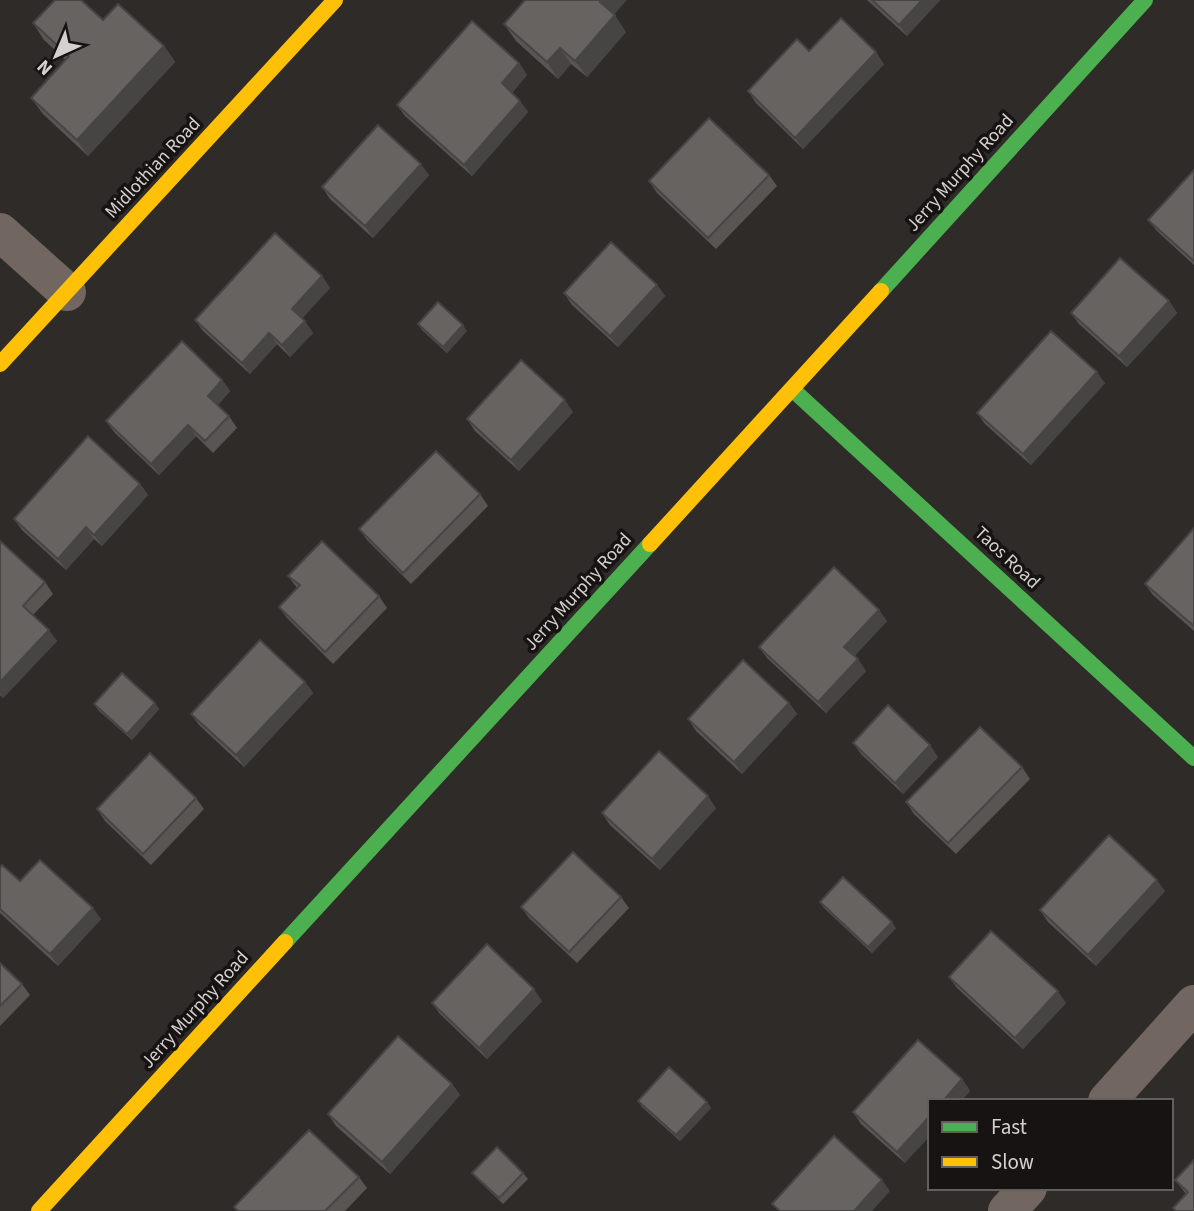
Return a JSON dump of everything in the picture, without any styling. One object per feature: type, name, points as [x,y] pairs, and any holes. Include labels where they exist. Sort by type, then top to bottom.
[{"type":"street","name":"Midlothian Road","points":[[0,364],[335,0]]},
{"type":"street","name":"Jerry Murphy Road","points":[[40,1211],[1145,0]]},
{"type":"street","points":[[0,232],[67,292]]},
{"type":"street","name":"Taos Road","points":[[792,389],[1194,758]]},
{"type":"street","points":[[1109,1099],[1194,1004]]},
{"type":"street","points":[[1007,1211],[1026,1190]]},
{"type":"building","points":[[55,0],[81,0],[103,20],[118,4],[164,46],[77,140],[31,98],[69,56],[33,23]]},
{"type":"building","points":[[525,0],[602,0],[600,2],[615,15],[575,61],[560,48],[547,62],[504,24]]},
{"type":"building","points":[[872,0],[922,0],[899,25]]},
{"type":"building","points":[[841,18],[876,52],[795,138],[748,91],[797,39],[809,51]]},
{"type":"building","points":[[472,21],[519,63],[502,83],[520,101],[464,165],[397,105]]},
{"type":"building","points":[[709,118],[769,175],[708,238],[649,181]]},
{"type":"building","points":[[378,125],[421,164],[365,226],[322,187]]},
{"type":"building","points":[[1194,170],[1194,261],[1148,220]]},
{"type":"building","points":[[275,233],[322,276],[292,309],[305,321],[282,345],[269,333],[242,363],[195,320]]},
{"type":"building","points":[[611,242],[657,285],[610,336],[564,293]]},
{"type":"building","points":[[1120,258],[1169,301],[1119,356],[1071,313]]},
{"type":"building","points":[[438,302],[463,325],[443,347],[418,324]]},
{"type":"building","points":[[1051,331],[1097,372],[1023,454],[977,413]]},
{"type":"building","points":[[182,341],[222,380],[208,396],[229,416],[205,441],[188,425],[151,464],[106,421]]},
{"type":"building","points":[[521,360],[565,400],[511,460],[467,419]]},
{"type":"building","points":[[88,436],[140,484],[94,535],[86,527],[58,559],[14,519]]},
{"type":"building","points":[[436,451],[480,494],[403,573],[359,529]]},
{"type":"building","points":[[1194,528],[1194,626],[1145,584]]},
{"type":"building","points":[[0,541],[45,582],[23,606],[49,630],[0,682]]},
{"type":"building","points":[[322,541],[379,596],[325,652],[279,607],[300,585],[288,576]]},
{"type":"building","points":[[834,567],[879,610],[844,647],[858,659],[818,702],[759,647]]},
{"type":"building","points":[[260,640],[305,682],[236,755],[191,714]]},
{"type":"building","points":[[743,660],[789,703],[734,762],[688,719]]},
{"type":"building","points":[[122,673],[155,703],[127,734],[94,704]]},
{"type":"building","points":[[888,705],[930,745],[895,783],[853,743]]},
{"type":"building","points":[[980,727],[1022,767],[948,843],[906,802]]},
{"type":"building","points":[[659,751],[708,796],[652,859],[602,813]]},
{"type":"building","points":[[150,753],[196,798],[143,854],[97,809]]},
{"type":"building","points":[[1109,835],[1157,880],[1088,955],[1040,910]]},
{"type":"building","points":[[573,852],[621,897],[569,952],[521,907]]},
{"type":"building","points":[[40,860],[93,908],[50,954],[0,909],[2,865],[20,881]]},
{"type":"building","points":[[843,877],[892,922],[868,947],[820,902]]},
{"type":"building","points":[[991,931],[1058,991],[1015,1038],[949,977]]},
{"type":"building","points":[[487,944],[534,989],[479,1048],[432,1003]]},
{"type":"building","points":[[0,963],[22,984],[0,1006]]},
{"type":"building","points":[[398,1036],[452,1084],[382,1162],[328,1114]]},
{"type":"building","points":[[918,1040],[962,1079],[945,1099],[928,1099],[928,1118],[897,1152],[853,1112]]},
{"type":"building","points":[[669,1067],[707,1102],[676,1135],[638,1101]]},
{"type":"building","points":[[309,1130],[359,1177],[325,1211],[238,1211],[234,1207]]},
{"type":"building","points":[[834,1136],[882,1180],[854,1211],[780,1211],[772,1204]]},
{"type":"building","points":[[497,1147],[523,1173],[499,1198],[472,1173]]},
{"type":"building","points":[[1194,1160],[1194,1211],[1176,1211],[1173,1208],[1188,1192],[1175,1180]]},
{"type":"traffic: fast","points":[[881,291],[1145,0]]},
{"type":"traffic: fast","points":[[792,389],[1194,758]]},
{"type":"traffic: fast","points":[[285,942],[650,544]]},
{"type":"traffic: slow","points":[[0,364],[335,0]]},
{"type":"traffic: slow","points":[[650,544],[881,291]]},
{"type":"traffic: slow","points":[[39,1211],[285,942]]}]
